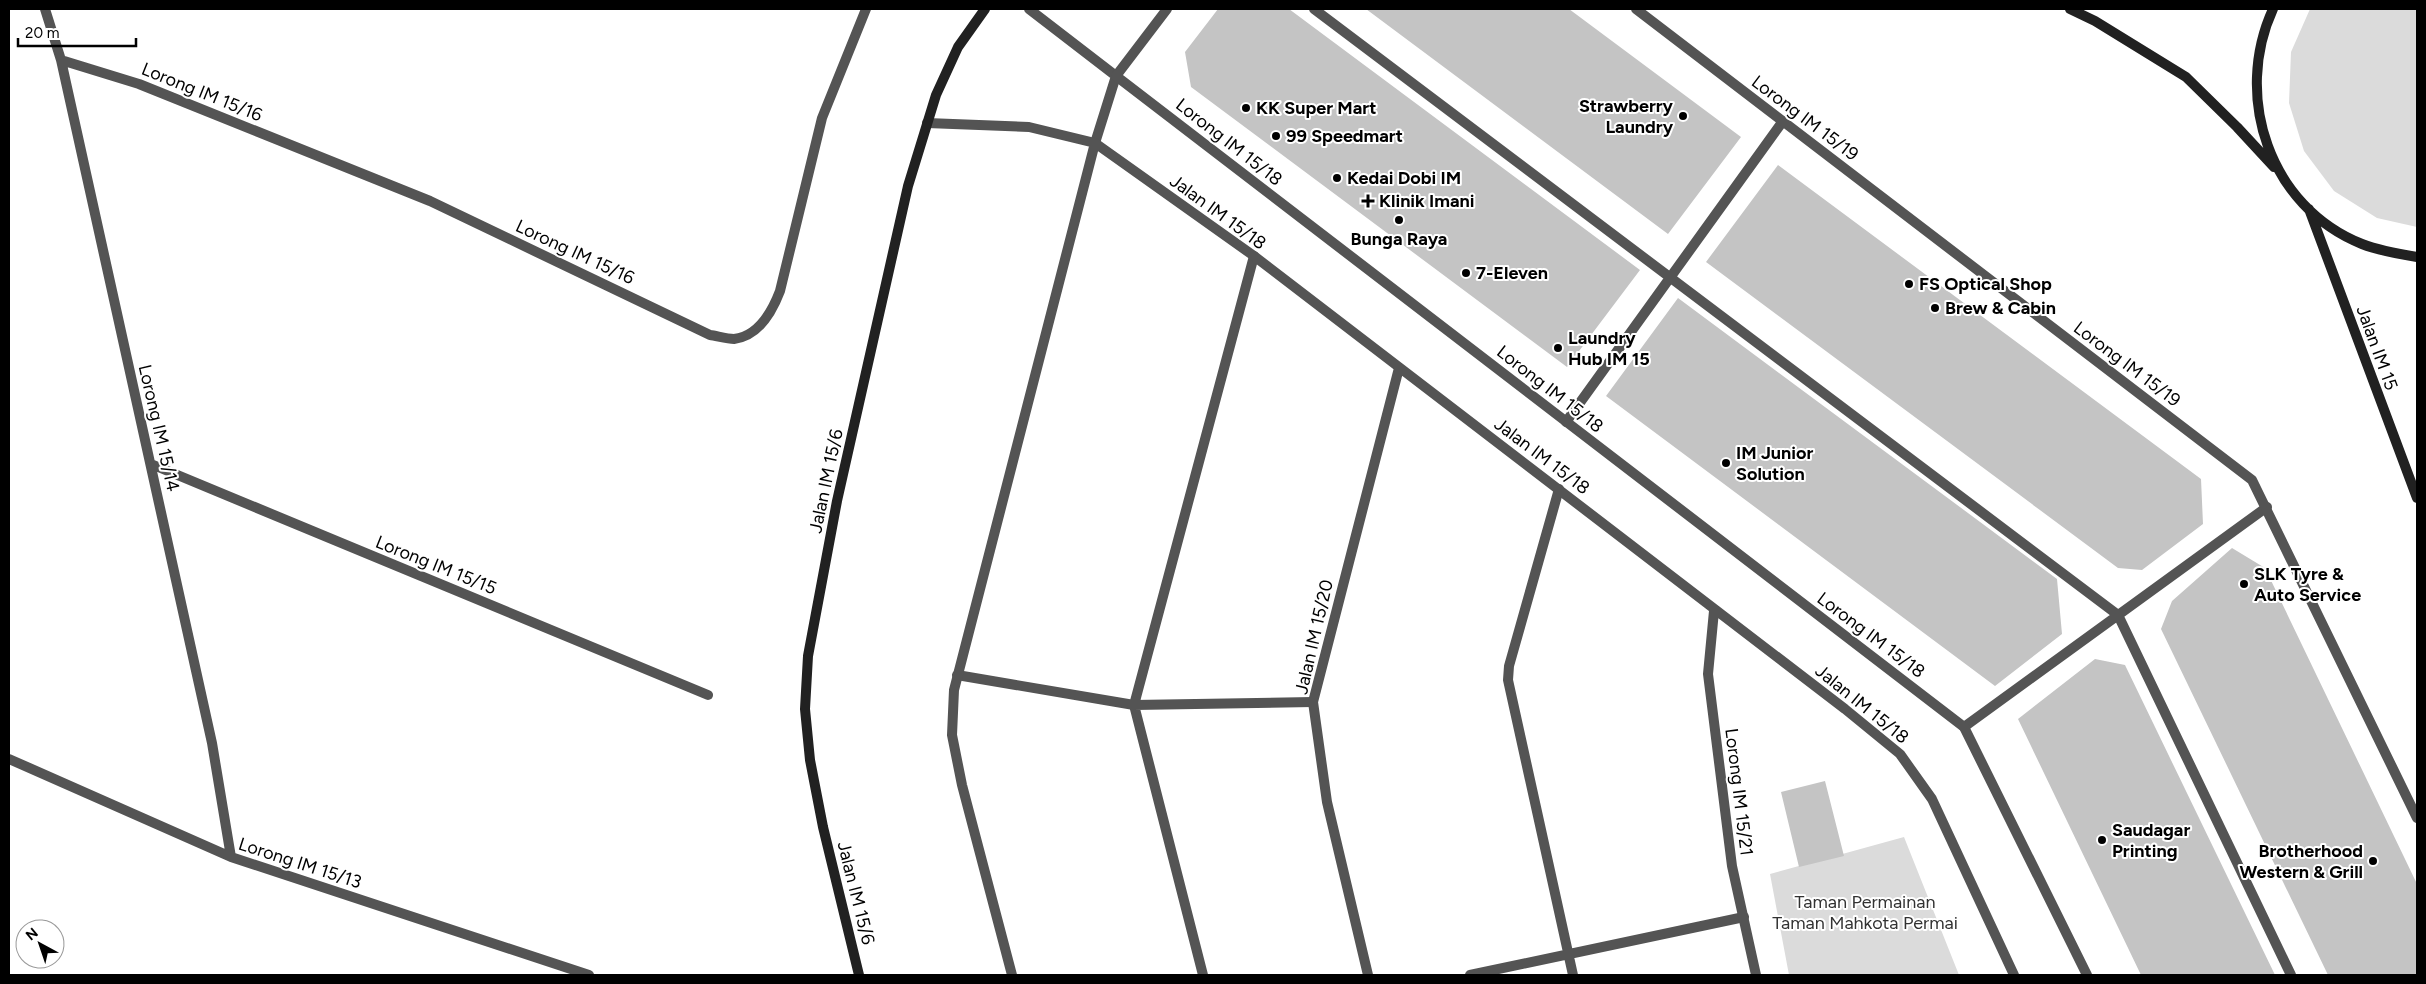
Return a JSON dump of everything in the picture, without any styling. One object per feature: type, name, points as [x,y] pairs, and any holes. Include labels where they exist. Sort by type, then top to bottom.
[{"type":"street","name":"Lorong IM 15/14","points":[[45,9],[61,60],[151,464],[212,743],[231,857]]},
{"type":"street","name":"Lorong IM 15/16","points":[[61,60],[138,84],[430,201],[710,335],[733,339],[749,334],[771,314],[780,291],[822,118],[866,9]]},
{"type":"street","name":"Jalan IM 15/6","points":[[859,975],[822,828],[810,760],[805,710],[808,656],[838,501],[908,186],[936,94],[958,47],[985,9]]},
{"type":"street","points":[[1029,9],[1116,76]]},
{"type":"street","points":[[1012,975],[962,785],[952,735],[954,690],[1095,143],[1116,76],[1167,9]]},
{"type":"street","points":[[1314,9],[2118,615],[2291,975]]},
{"type":"street","name":"Lorong IM 15/19","points":[[1636,9],[2252,480],[2267,507],[2417,818]]},
{"type":"street","points":[[2070,9],[2094,21],[2186,77],[2237,127],[2308,208],[2333,228],[2361,244],[2392,253],[2417,257]]},
{"type":"street","points":[[2273,9],[2258,53],[2255,84],[2259,119],[2270,152],[2286,181]]},
{"type":"street","name":"Lorong IM 15/18","points":[[1116,76],[1964,727]]},
{"type":"street","points":[[1566,422],[1783,121]]},
{"type":"street","name":"Jalan IM 15/18","points":[[926,124],[1029,127],[1095,143],[1254,256],[1560,489],[1714,611],[1900,754],[1932,799],[2014,975]]},
{"type":"street","name":"Jalan IM 15","points":[[2308,208],[2417,498]]},
{"type":"street","points":[[1203,975],[1134,705],[1254,256]]},
{"type":"street","name":"Jalan IM 15/20","points":[[1368,975],[1327,802],[1313,702],[1399,368]]},
{"type":"street","name":"Lorong IM 15/15","points":[[151,464],[708,695]]},
{"type":"street","points":[[1560,489],[1509,666],[1508,680],[1573,975]]},
{"type":"street","points":[[2087,975],[1964,727],[2267,507]]},
{"type":"street","name":"Lorong IM 15/21","points":[[1714,611],[1708,674],[1732,866],[1756,975]]},
{"type":"street","points":[[957,675],[1134,705],[1313,702]]},
{"type":"street","name":"Lorong IM 15/13","points":[[9,759],[231,857],[589,975]]},
{"type":"street","points":[[1470,975],[1569,956],[1744,917]]},
{"type":"green space","points":[[2310,9],[2417,9],[2417,227],[2377,218],[2334,191],[2304,151],[2289,103],[2291,52]]},
{"type":"green space","name":"Taman Permainan Taman Mahkota Permai","points":[[1904,837],[1959,975],[1789,975],[1770,874]]},
{"type":"building","points":[[1218,9],[1289,9],[1640,270],[1567,367],[1191,87],[1185,52]]},
{"type":"building","points":[[1366,9],[1569,9],[1741,137],[1668,234]]},
{"type":"building","points":[[1778,165],[2201,479],[2203,524],[2142,570],[2118,568],[1706,262]]},
{"type":"building","points":[[1678,298],[2057,579],[2062,634],[1995,686],[1606,396]]},
{"type":"building","points":[[2232,548],[2265,568],[2417,884],[2417,975],[2328,975],[2161,629],[2172,601]]},
{"type":"building","points":[[2095,659],[2125,665],[2275,975],[2141,975],[2018,719]]},
{"type":"building","points":[[1825,781],[1844,856],[1799,867],[1781,792]]},
{"type":"place","name":"KK Super Mart","points":[[1246,108]]},
{"type":"place","name":"Strawberry Laundry","points":[[1683,116]]},
{"type":"place","name":"99 Speedmart","points":[[1276,136]]},
{"type":"place","name":"Kedai Dobi IM","points":[[1337,178]]},
{"type":"place","name":"Klinik Imani","points":[[1368,201]]},
{"type":"place","name":"Bunga Raya","points":[[1399,220]]},
{"type":"place","name":"7-Eleven","points":[[1466,273]]},
{"type":"place","name":"FS Optical Shop","points":[[1909,284]]},
{"type":"place","name":"Brew & Cabin","points":[[1935,308]]},
{"type":"place","name":"Laundry Hub IM 15","points":[[1558,348]]},
{"type":"place","name":"IM Junior Solution","points":[[1726,463]]},
{"type":"place","name":"SLK Tyre & Auto Service","points":[[2244,584]]},
{"type":"place","name":"Saudagar Printing","points":[[2102,840]]},
{"type":"place","name":"Brotherhood Western & Grill","points":[[2373,861]]}]
